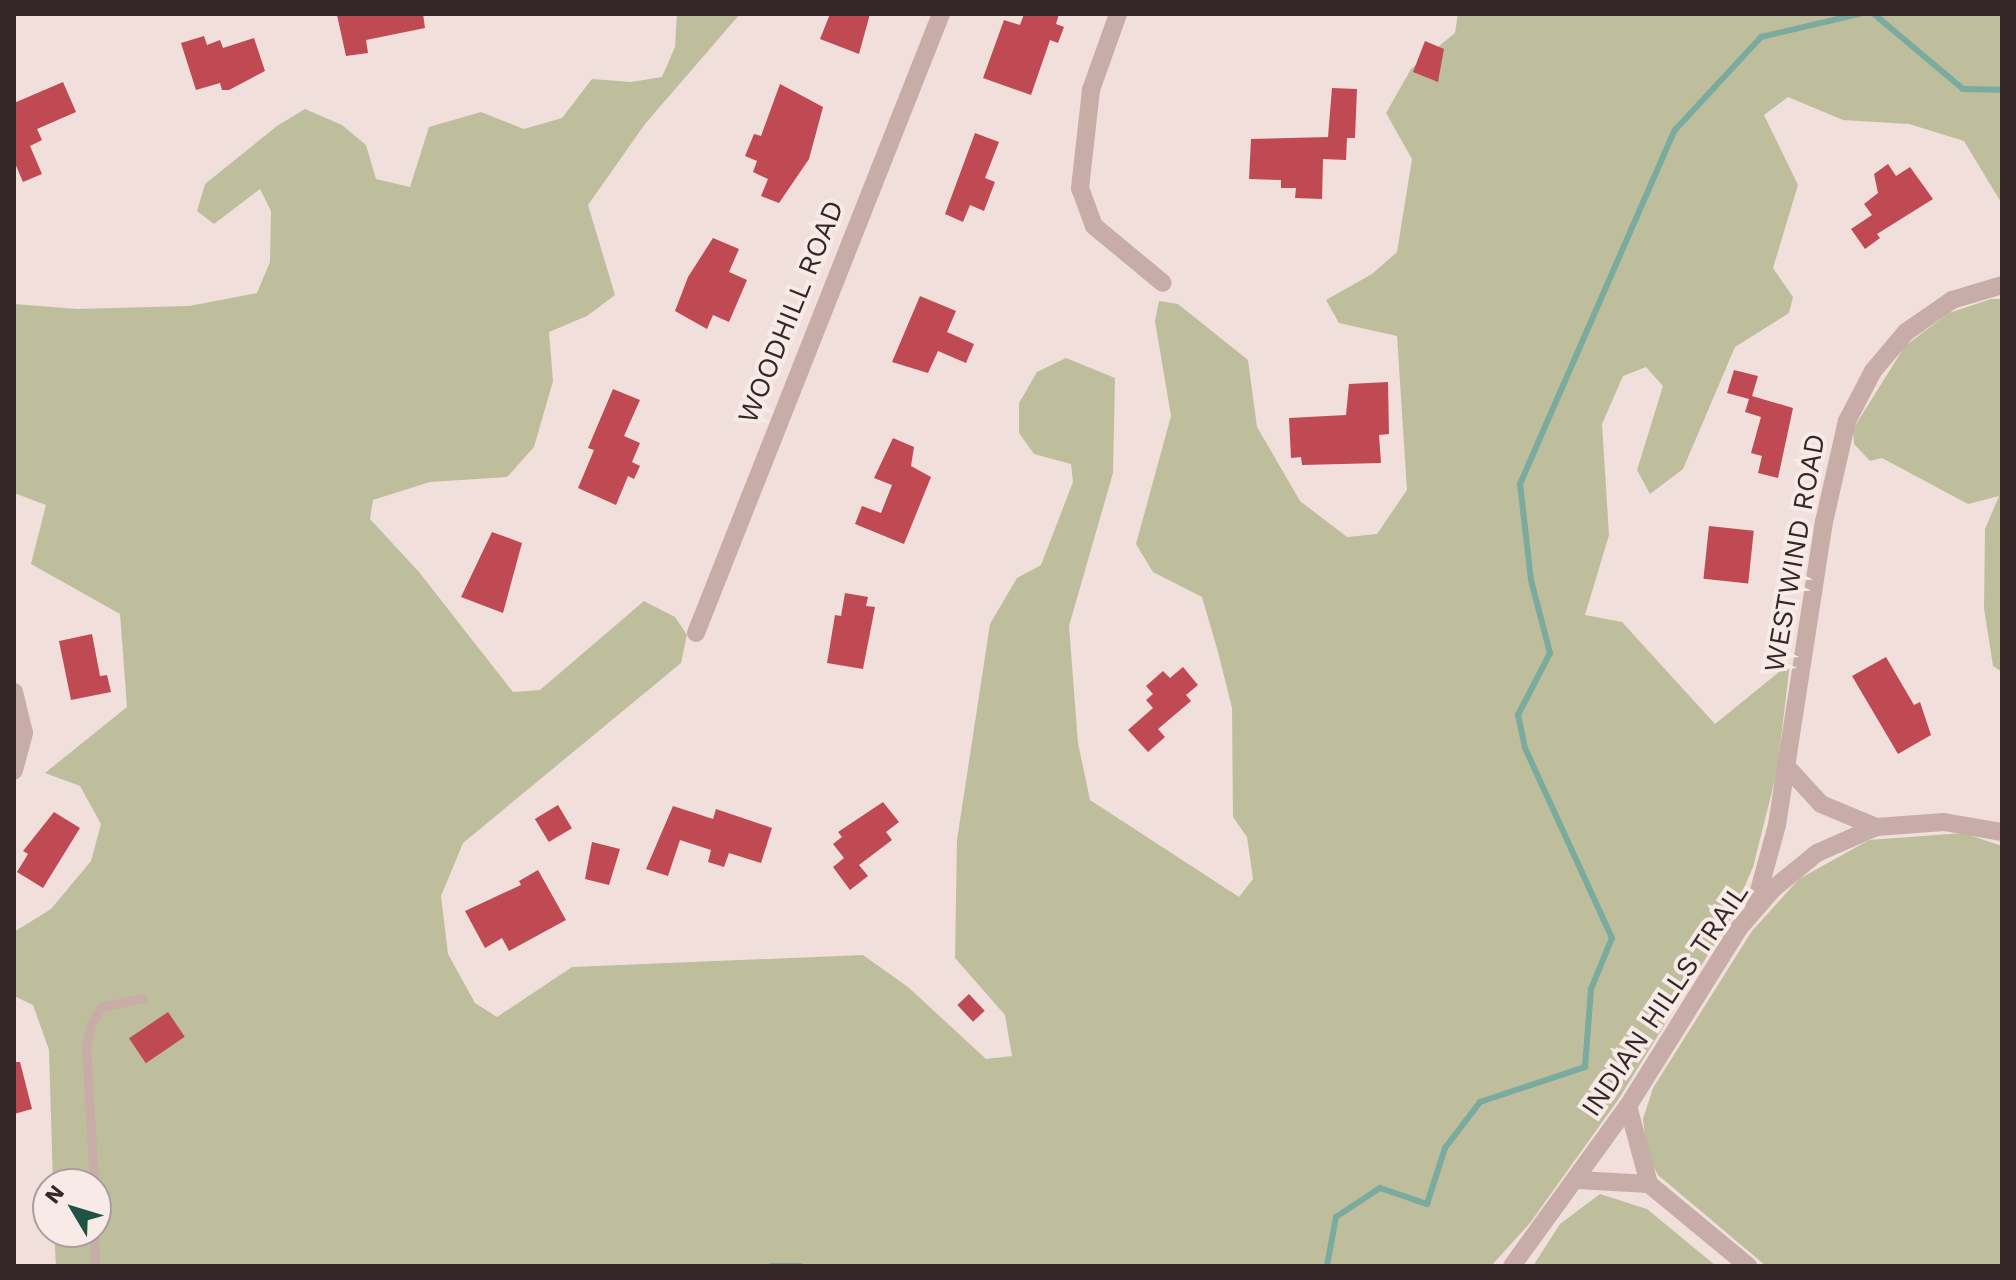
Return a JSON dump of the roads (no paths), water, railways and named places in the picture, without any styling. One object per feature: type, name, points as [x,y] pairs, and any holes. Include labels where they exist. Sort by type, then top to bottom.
[{"type":"street","name":"WOODHILL ROAD","points":[[696,633],[941,14]]},
{"type":"street","points":[[1118,14],[1091,90],[1080,188],[1094,226],[1163,283]]},
{"type":"street","name":"WESTWIND ROAD","points":[[1754,909],[1777,825],[1826,508],[1847,421],[1873,371],[1906,332],[1952,300],[2002,285]]},
{"type":"street","points":[[14,692],[24,733],[14,771]]},
{"type":"street","points":[[1787,767],[1821,804],[1876,827]]},
{"type":"street","name":"INDIAN HILLS TRAIL","points":[[1512,1266],[1578,1180],[1754,909],[1817,853],[1876,827],[1944,822],[2002,832]]},
{"type":"street","points":[[1628,1106],[1649,1184],[1748,1266]]},
{"type":"street","points":[[1578,1180],[1649,1184]]},
{"type":"lane","points":[[93,1168],[86,1047],[91,1024],[101,1007],[142,998]]},
{"type":"waterway","points":[[1327,1266],[1336,1217],[1380,1188],[1427,1204],[1445,1148],[1480,1102],[1585,1067],[1591,989],[1612,938],[1525,748],[1518,715],[1550,653],[1531,580],[1520,484],[1675,130],[1761,37],[1859,14]]},
{"type":"waterway","points":[[1874,14],[1963,89],[2002,90]]},
{"type":"waterway","points":[[771,1266],[800,1266]]}]
